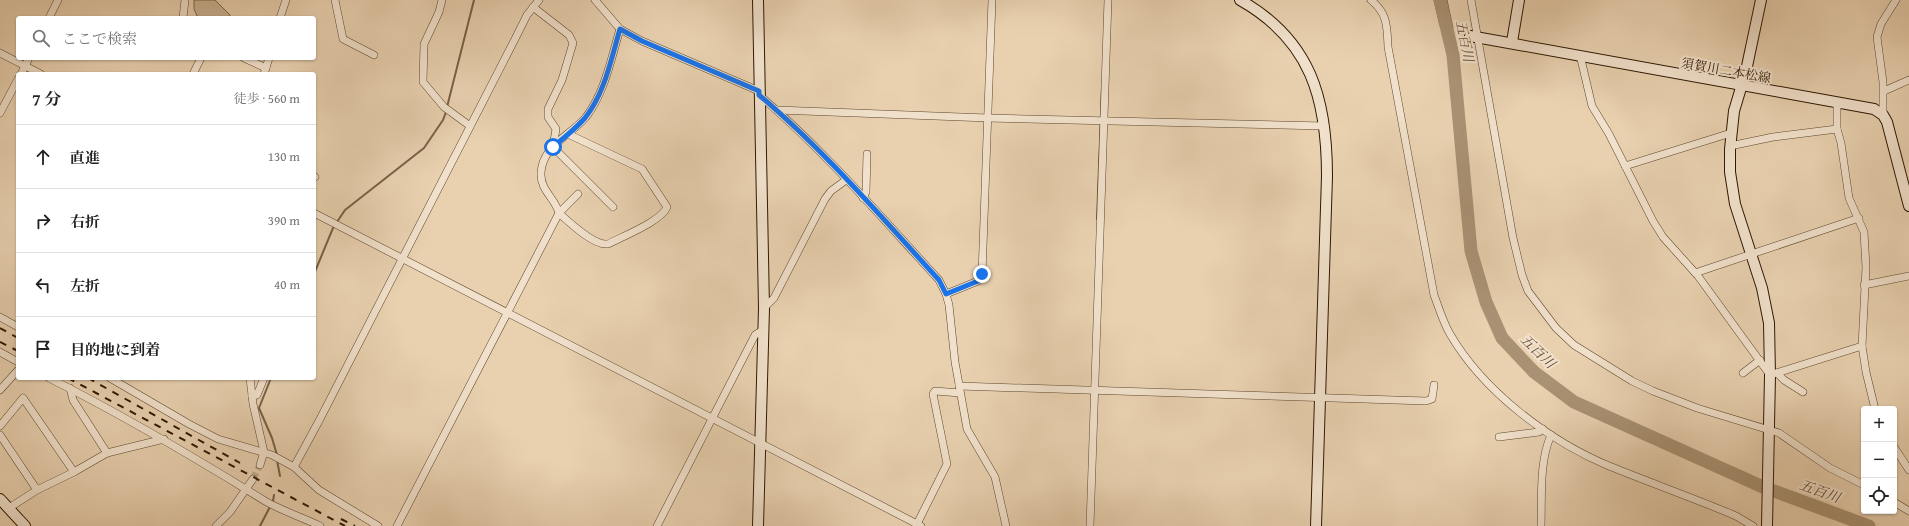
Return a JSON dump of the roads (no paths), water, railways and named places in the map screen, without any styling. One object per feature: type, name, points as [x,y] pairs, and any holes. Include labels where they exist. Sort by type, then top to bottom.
[{"type":"street","points":[[50,16],[58,0]]},
{"type":"street","points":[[183,16],[185,0]]},
{"type":"street","points":[[281,16],[286,0]]},
{"type":"street","points":[[335,0],[343,39],[374,55]]},
{"type":"street","points":[[442,0],[439,12],[424,44],[422,77],[426,88],[444,107],[470,126]]},
{"type":"street","points":[[294,467],[527,15],[539,0]]},
{"type":"street","points":[[595,0],[620,29],[642,41],[759,93],[846,180],[939,280],[946,294],[951,318],[959,389],[967,429],[998,484],[1006,526]]},
{"type":"street","points":[[758,0],[764,308],[758,526]]},
{"type":"street","points":[[946,294],[978,281],[982,274],[992,0]]},
{"type":"street","points":[[1090,526],[1108,0]]},
{"type":"street","points":[[1240,0],[1268,19],[1295,48],[1304,62],[1317,89],[1326,126],[1327,176],[1316,526]]},
{"type":"street","points":[[1371,0],[1380,8],[1387,22],[1388,47],[1431,281],[1441,316],[1459,348],[1478,371],[1502,395],[1551,435],[1608,465],[1736,516],[1753,526]]},
{"type":"street","points":[[1471,0],[1474,36],[1513,238],[1522,275],[1528,291],[1535,302],[1556,328],[1574,345],[1632,381],[1697,408],[1779,433],[1830,468],[1861,484]]},
{"type":"street","points":[[1512,42],[1519,0]]},
{"type":"street","points":[[1761,0],[1734,111],[1730,146],[1730,172],[1732,193],[1762,288],[1769,323],[1774,374],[1769,431],[1767,526]]},
{"type":"street","points":[[1896,0],[1881,24],[1877,37],[1884,91],[1883,114],[1887,122],[1909,206]]},
{"type":"street","points":[[533,7],[569,35],[573,43],[562,80],[548,108],[548,117],[556,129],[553,147]]},
{"type":"street","points":[[568,134],[642,169],[666,207],[662,214],[606,245],[588,237],[559,214],[558,208],[544,188],[541,180],[543,160],[553,147],[585,118],[595,104],[602,88],[620,29]]},
{"type":"street","name":"須賀川二本松線","points":[[1474,36],[1741,86],[1874,109],[1883,114]]},
{"type":"street","points":[[0,53],[37,72]]},
{"type":"street","points":[[1580,55],[1592,106],[1625,166],[1653,222],[1695,273],[1760,360],[1774,374],[1803,392]]},
{"type":"street","points":[[21,72],[28,60]]},
{"type":"street","points":[[194,72],[200,60]]},
{"type":"street","points":[[247,60],[265,71],[268,60]]},
{"type":"street","points":[[1884,91],[1909,80]]},
{"type":"street","points":[[0,113],[16,83]]},
{"type":"street","points":[[1837,102],[1836,129],[1841,143],[1849,198],[1859,218],[1864,232],[1866,245],[1862,346],[1867,377],[1874,406]]},
{"type":"street","points":[[777,110],[988,118],[1326,126]]},
{"type":"street","points":[[1730,146],[1772,137],[1836,129]]},
{"type":"street","points":[[1625,166],[1731,133]]},
{"type":"street","points":[[553,147],[613,207]]},
{"type":"street","points":[[863,198],[866,192],[867,154]]},
{"type":"street","points":[[764,308],[774,298],[825,199],[831,191],[846,180]]},
{"type":"street","points":[[398,526],[559,214],[578,194]]},
{"type":"street","points":[[316,214],[918,525],[947,464],[933,394],[935,391],[959,389],[1094,390],[1426,401],[1432,399],[1434,384]]},
{"type":"street","points":[[1695,273],[1859,218]]},
{"type":"street","points":[[1864,285],[1909,276]]},
{"type":"street","points":[[0,317],[16,326]]},
{"type":"street","points":[[657,526],[755,335],[763,330]]},
{"type":"street","points":[[1774,374],[1862,346]]},
{"type":"street","points":[[0,352],[16,361]]},
{"type":"street","points":[[1743,373],[1760,360]]},
{"type":"street","points":[[0,390],[16,372]]},
{"type":"street","points":[[54,380],[164,439],[247,488],[266,501],[320,526]]},
{"type":"street","points":[[121,380],[189,424],[218,439],[264,452],[282,460],[294,467],[319,490],[378,526]]},
{"type":"street","points":[[250,380],[252,396],[264,452],[260,465]]},
{"type":"street","points":[[252,396],[258,395],[263,380]]},
{"type":"street","points":[[70,388],[73,400],[107,453]]},
{"type":"street","points":[[0,426],[23,398],[74,472]]},
{"type":"street","points":[[1499,436],[1539,432],[1543,429]]},
{"type":"street","points":[[0,435],[37,490]]},
{"type":"street","points":[[1541,526],[1543,471],[1547,443],[1551,435]]},
{"type":"street","points":[[9,508],[37,490],[74,472],[107,453],[164,439]]},
{"type":"street","points":[[1897,452],[1909,470]]},
{"type":"street","points":[[216,526],[230,512],[253,479]]},
{"type":"street","points":[[0,499],[25,526]]},
{"type":"street","points":[[1897,504],[1909,511]]},
{"type":"water","points":[[1434,0],[1447,0],[1453,28],[1440,26]]},
{"type":"waterway","points":[[447,107],[474,0]]},
{"type":"waterway","name":"五百川","points":[[1440,0],[1453,55],[1471,251],[1486,302],[1502,338],[1534,372],[1574,402],[1763,487],[1869,526]]},
{"type":"waterway","points":[[1097,219],[1102,87]]},
{"type":"waterway","points":[[316,269],[333,228],[345,210],[424,148],[443,120],[446,112]]},
{"type":"waterway","points":[[270,380],[259,408],[272,438],[277,455]]},
{"type":"waterway","points":[[277,460],[280,476]]},
{"type":"waterway","points":[[260,526],[273,501],[274,495]]},
{"type":"tunnel","points":[[253,479],[260,465]]},
{"type":"railway","points":[[0,328],[16,337]]},
{"type":"railway","points":[[0,342],[16,350]]},
{"type":"railway","points":[[72,380],[345,526]]},
{"type":"railway","points":[[92,380],[240,463]]},
{"type":"railway","points":[[341,519],[355,526]]}]
